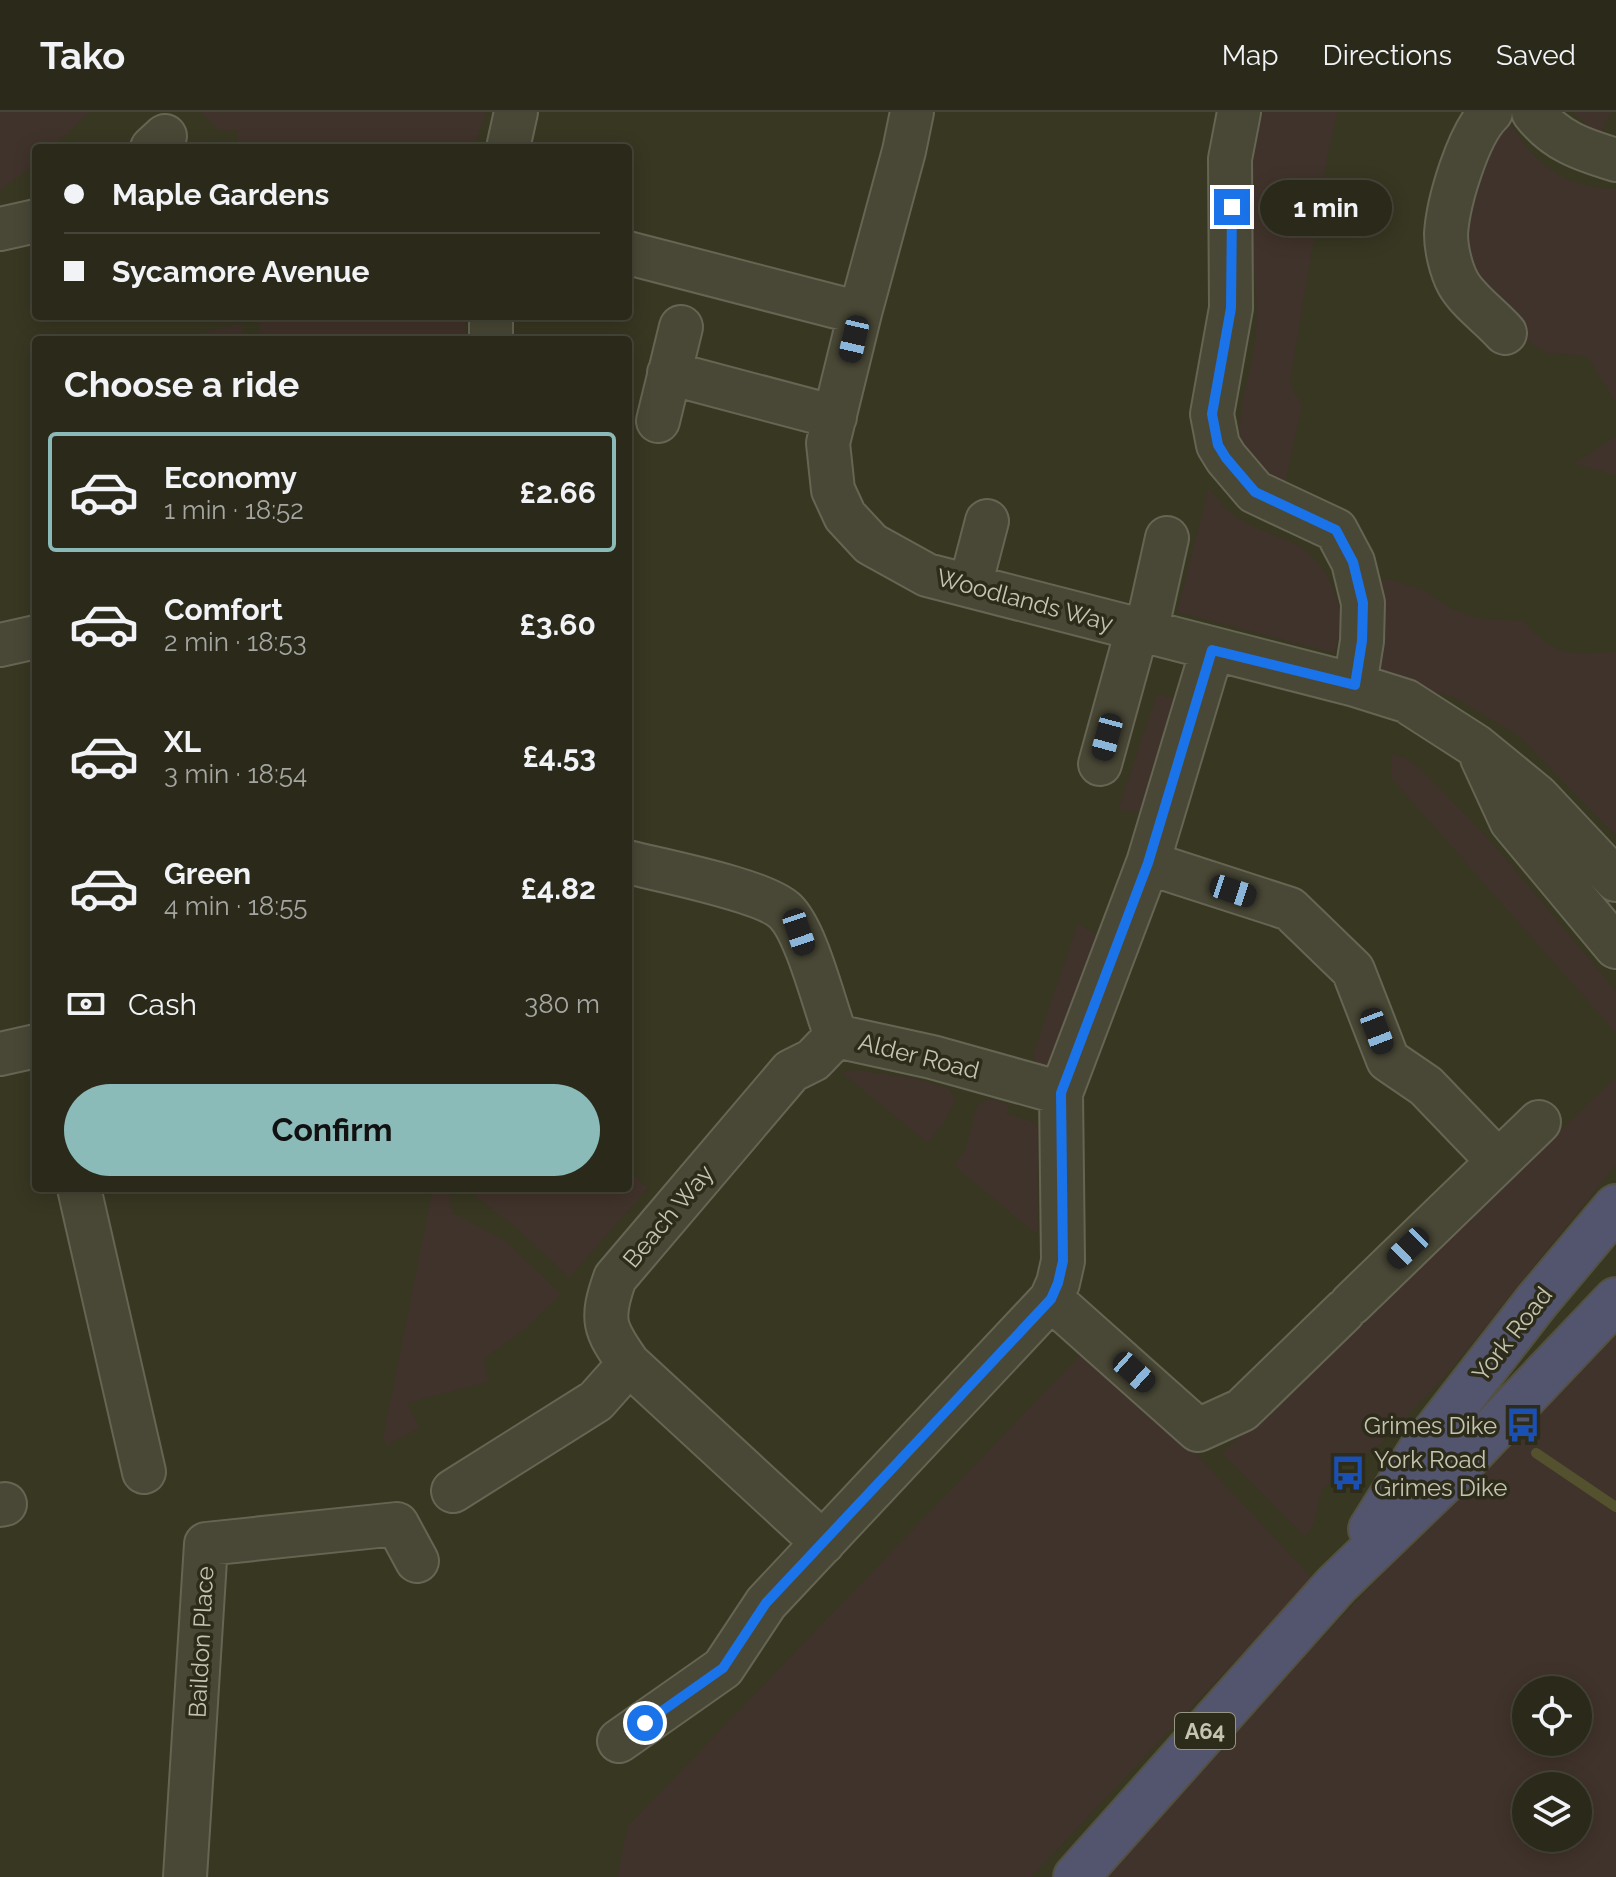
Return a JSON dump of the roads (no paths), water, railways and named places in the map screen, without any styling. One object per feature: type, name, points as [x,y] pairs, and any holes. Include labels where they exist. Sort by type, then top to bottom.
[{"type":"highway","name":"York Road","points":[[1336,1585],[1419,1453],[1537,1301],[1616,1207]]},
{"type":"highway","name":"York Road","points":[[1076,1877],[1336,1585],[1450,1475],[1616,1300]]},
{"type":"street","points":[[509,144],[516,112]]},
{"type":"street","name":"Woodlands Way","points":[[912,112],[828,443],[833,490],[845,516],[871,544],[927,575],[1355,685],[1406,701],[1476,746],[1537,796],[1616,880]]},
{"type":"street","points":[[1239,112],[1230,159],[1231,308],[1212,414],[1218,445],[1255,492],[1336,530],[1353,562],[1363,603],[1362,641],[1355,685]]},
{"type":"street","points":[[1491,112],[1481,122],[1453,199],[1446,235],[1451,268],[1447,293],[1505,333]]},
{"type":"street","points":[[1533,112],[1540,122],[1574,148],[1616,160]]},
{"type":"street","points":[[0,229],[32,222]]},
{"type":"street","points":[[632,254],[860,313]]},
{"type":"street","points":[[658,421],[681,327]]},
{"type":"street","points":[[669,373],[835,417]]},
{"type":"street","points":[[970,586],[987,521]]},
{"type":"street","points":[[1100,764],[1167,538]]},
{"type":"street","points":[[0,645],[32,638]]},
{"type":"street","points":[[619,1741],[723,1668],[766,1603],[1051,1299],[1063,1261],[1061,1093],[1148,863],[1212,650]]},
{"type":"street","points":[[1476,746],[1511,821],[1616,947]]},
{"type":"street","name":"Alder Road","points":[[632,863],[766,898],[786,912],[799,932],[836,1036],[932,1057],[1061,1093]]},
{"type":"street","points":[[1148,863],[1290,909],[1353,970],[1388,1060],[1426,1086],[1498,1161]]},
{"type":"street","name":"Beach Way","points":[[823,1543],[629,1364],[609,1335],[605,1307],[615,1278],[791,1071],[813,1060],[836,1036]]},
{"type":"street","points":[[0,1054],[32,1047]]},
{"type":"street","points":[[1051,1299],[1198,1430],[1242,1410],[1539,1122]]},
{"type":"street","points":[[80,1192],[144,1472]]},
{"type":"street","points":[[453,1491],[596,1401],[629,1364]]},
{"type":"street","name":"Baildon Place","points":[[185,1877],[206,1544],[397,1524],[417,1561]]},
{"type":"waterway","points":[[1536,1453],[1616,1507]]},
{"type":"place","name":"Grimes Dike","points":[[1523,1425]]},
{"type":"place","name":"York Road Grimes Dike","points":[[1348,1473]]}]
